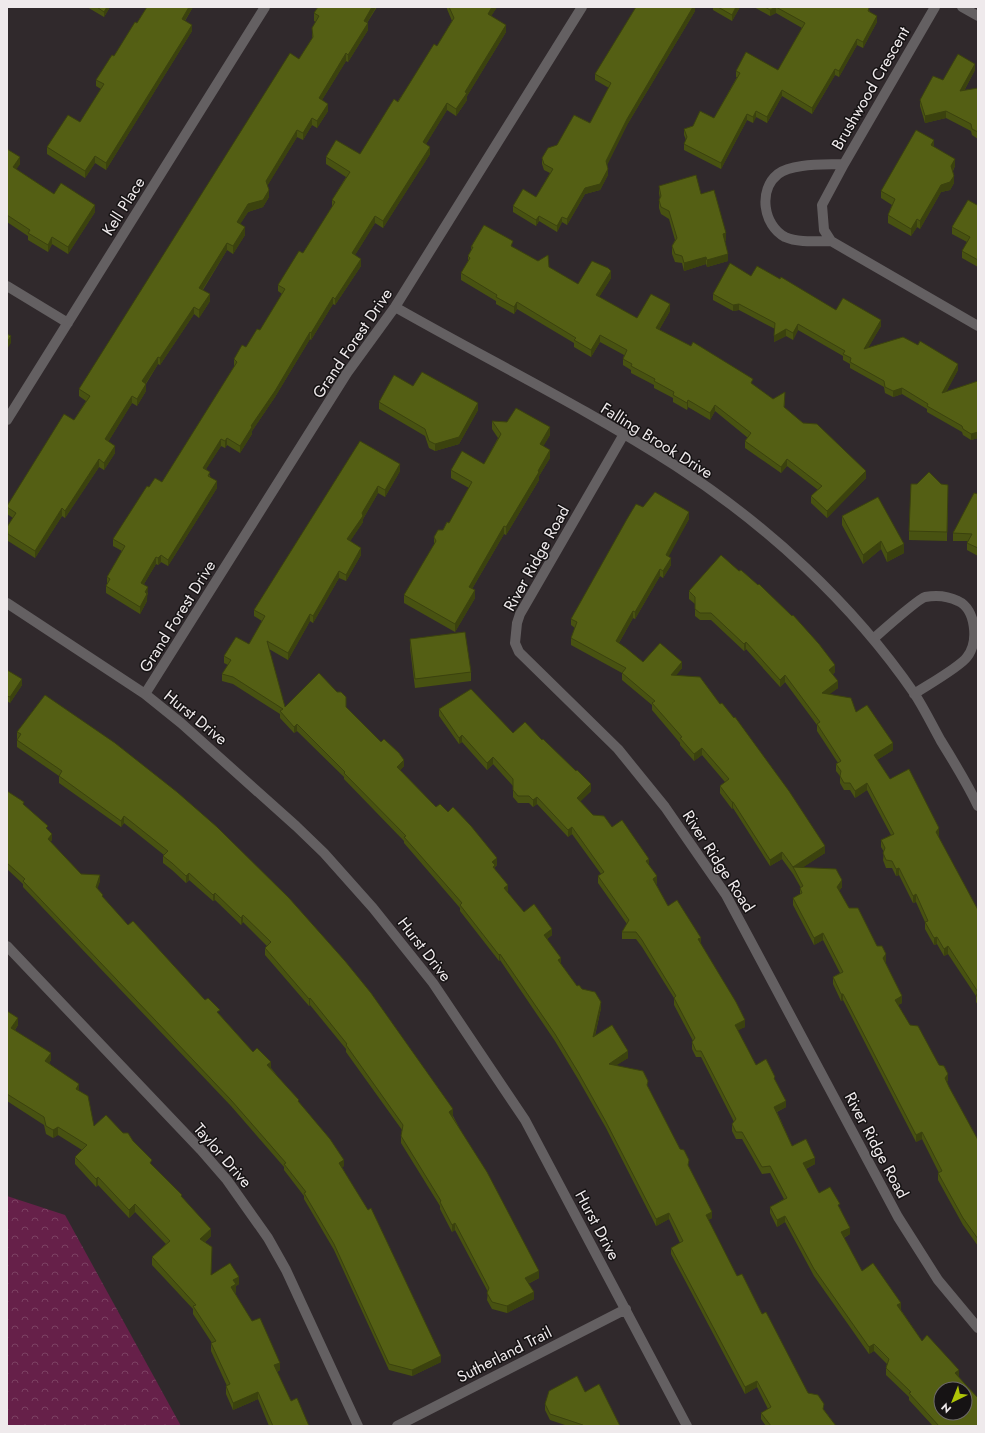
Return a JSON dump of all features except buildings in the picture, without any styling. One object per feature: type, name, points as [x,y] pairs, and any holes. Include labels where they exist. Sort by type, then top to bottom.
[{"type":"street","name":"Grand Forest Drive","points":[[145,694],[347,372],[395,307],[582,7]]},
{"type":"street","name":"Brushwood Crescent","points":[[935,7],[844,164],[822,206],[822,217],[824,230],[831,241],[978,326]]},
{"type":"street","points":[[962,7],[978,16]]},
{"type":"street","name":"Kell Place","points":[[7,420],[262,8]]},
{"type":"street","name":"Brushwood Crescent","points":[[831,241],[797,240],[786,237],[772,225],[764,201],[770,184],[778,174],[784,171],[802,166],[844,164]]},
{"type":"street","points":[[7,286],[68,323]]},
{"type":"street","name":"Falling Brook Drive","points":[[395,307],[624,434],[677,467],[770,536],[829,592],[873,639],[914,694],[978,806]]},
{"type":"street","name":"River Ridge Road","points":[[624,434],[520,614],[517,623],[515,643],[519,652],[526,660],[570,700],[618,749],[690,840],[726,895],[762,960],[881,1189],[938,1280],[978,1328]]},
{"type":"street","points":[[873,639],[923,597],[943,596],[959,601],[970,615],[975,631],[974,648],[966,659],[914,694]]},
{"type":"street","name":"Hurst Drive","points":[[7,603],[145,694],[216,752],[324,853],[373,908],[433,983],[525,1120],[687,1426]]},
{"type":"street","name":"Taylor Drive","points":[[7,946],[201,1150],[252,1213],[286,1270],[358,1426]]},
{"type":"street","name":"Sutherland Trail","points":[[397,1426],[626,1309]]},
{"type":"green space","points":[[7,1196],[65,1215],[181,1426],[7,1426]]}]
